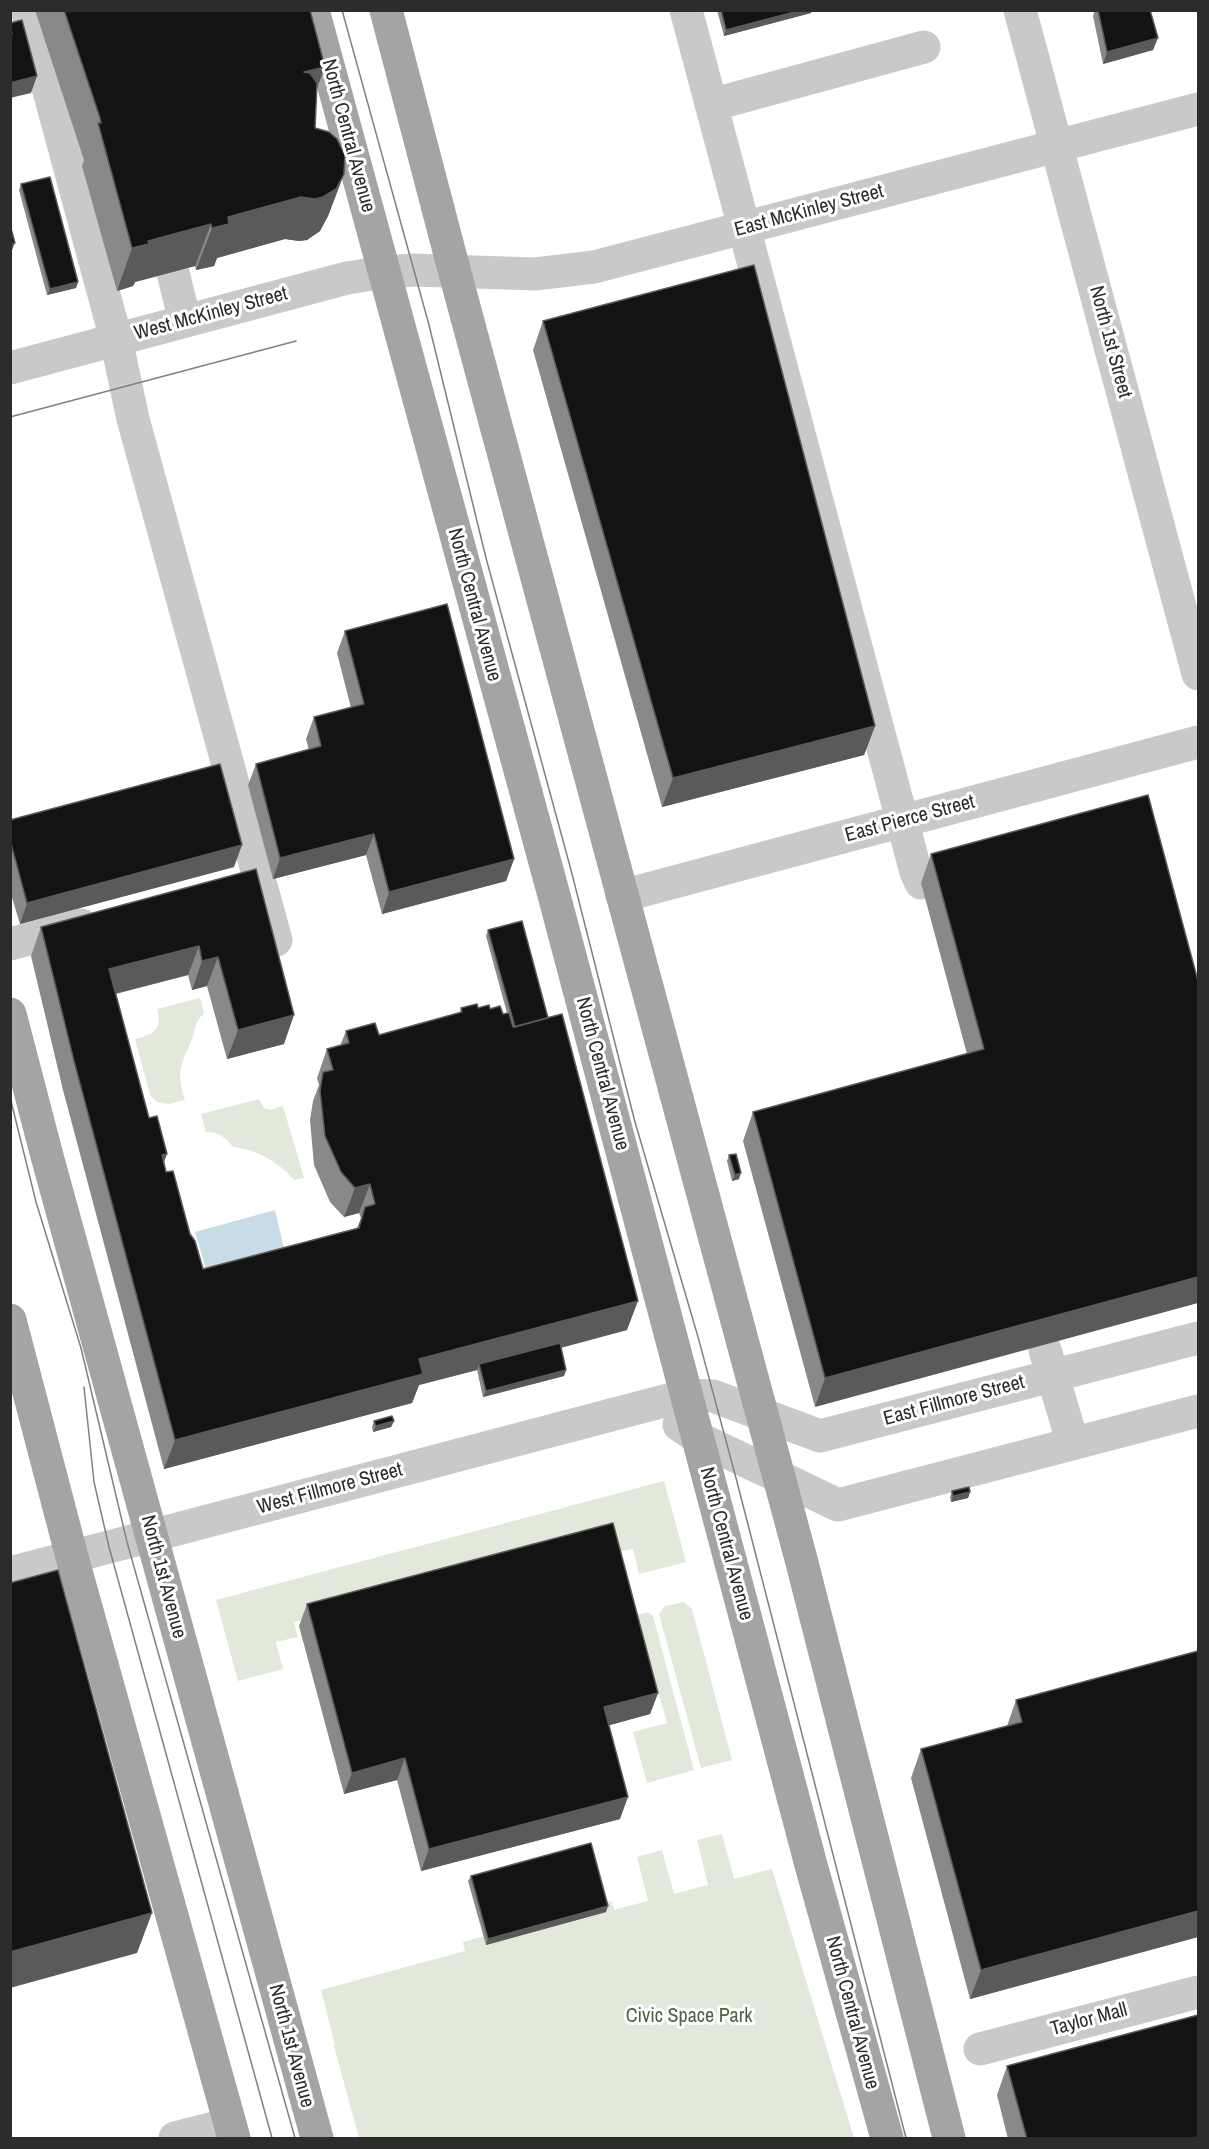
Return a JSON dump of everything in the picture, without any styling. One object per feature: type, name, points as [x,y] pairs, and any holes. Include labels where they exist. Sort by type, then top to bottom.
[{"type":"main road","name":"North Central Avenue","points":[[313,10],[399,271],[558,910],[700,1396],[698,1438],[886,2139]]},
{"type":"main road","points":[[386,10],[778,1474],[949,2139]]},
{"type":"main road","name":"North 1st Avenue","points":[[10,1014],[317,2139]]},
{"type":"main road","points":[[10,1320],[72,1557],[232,2131]]},
{"type":"street","points":[[27,10],[116,339],[133,419],[247,880],[276,940]]},
{"type":"street","points":[[686,10],[916,872],[921,883]]},
{"type":"street","name":"North 1st Street","points":[[1020,10],[1198,674]]},
{"type":"street","points":[[711,105],[924,47]]},
{"type":"street","name":"East McKinley Street","points":[[399,271],[454,270],[535,274],[594,267],[1198,109]]},
{"type":"street","name":"West McKinley Street","points":[[10,368],[347,278],[399,271]]},
{"type":"street","points":[[173,273],[184,321]]},
{"type":"street","name":"East Pierce Street","points":[[622,896],[1198,742]]},
{"type":"street","points":[[10,944],[110,917]]},
{"type":"street","name":"East Fillmore Street","points":[[700,1396],[820,1436],[1049,1363],[1198,1338]]},
{"type":"street","points":[[1049,1363],[1073,1444]]},
{"type":"street","name":"West Fillmore Street","points":[[10,1573],[650,1405],[700,1396]]},
{"type":"street","points":[[650,1405],[698,1438],[838,1504],[1198,1411]]},
{"type":"street","name":"Taylor Mall","points":[[980,2049],[1198,1992]]},
{"type":"street","points":[[175,2139],[232,2131]]},
{"type":"green space","points":[[200,998],[204,1014],[197,1022],[181,1068],[180,1075],[185,1100],[169,1104],[157,1102],[150,1095],[135,1039],[147,1036],[155,1030],[159,1022],[157,1009]]},
{"type":"green space","points":[[259,1099],[264,1108],[270,1110],[283,1106],[304,1178],[294,1180],[266,1158],[250,1150],[233,1147],[221,1136],[206,1132],[201,1114]]},
{"type":"green space","points":[[664,1481],[686,1562],[639,1574],[633,1549],[400,1594],[294,1622],[298,1637],[276,1642],[283,1669],[238,1681],[216,1600]]},
{"type":"green space","points":[[684,1602],[692,1609],[732,1760],[701,1768],[659,1614],[665,1606]]},
{"type":"green space","points":[[648,1612],[653,1616],[694,1770],[647,1783],[633,1732],[667,1723],[637,1615]]},
{"type":"green space","name":"Civic Space Park","points":[[722,1834],[734,1879],[772,1869],[854,2138],[359,2138],[321,1990],[465,1951],[463,1942],[612,1901],[614,1910],[648,1901],[637,1857],[662,1850],[674,1894],[708,1885],[697,1840]]},
{"type":"water","points":[[275,1210],[284,1248],[206,1269],[195,1232]]},
{"type":"building","points":[[64,10],[310,10],[325,67],[304,72],[310,73],[317,83],[315,128],[329,132],[337,139],[345,155],[344,174],[336,189],[323,197],[315,199],[301,197],[228,217],[229,224],[212,228],[211,224],[148,241],[149,244],[132,248],[98,123],[101,123],[100,118]]},
{"type":"building","points":[[721,10],[802,10],[726,30]]},
{"type":"building","points":[[1098,10],[1150,10],[1158,38],[1107,52]]},
{"type":"building","points":[[22,20],[37,76],[10,83],[10,34],[12,34],[10,23]]},
{"type":"building","points":[[50,177],[78,282],[50,289],[21,184]]},
{"type":"building","points":[[10,225],[15,243],[10,244]]},
{"type":"building","points":[[754,265],[875,726],[673,778],[543,321]]},
{"type":"building","points":[[447,604],[514,859],[389,892],[374,834],[280,858],[256,764],[321,746],[314,717],[364,704],[345,631]]},
{"type":"building","points":[[220,764],[242,845],[27,903],[10,840],[10,820]]},
{"type":"building","points":[[1148,795],[1198,981],[1198,1277],[825,1378],[753,1112],[984,1049],[931,854]]},
{"type":"building","points":[[256,869],[294,1015],[238,1030],[218,957],[202,961],[199,946],[109,969],[149,1118],[157,1116],[167,1154],[162,1155],[166,1172],[173,1171],[190,1234],[195,1241],[203,1269],[359,1228],[365,1207],[375,1204],[370,1184],[355,1188],[341,1172],[325,1136],[320,1091],[323,1072],[333,1070],[327,1049],[349,1043],[346,1031],[375,1023],[379,1035],[462,1012],[461,1008],[477,1004],[478,1008],[489,1005],[490,1009],[500,1006],[503,1014],[509,1013],[513,1027],[562,1014],[638,1301],[419,1359],[423,1374],[175,1440],[74,1061],[41,927]]},
{"type":"building","points":[[522,921],[548,1018],[515,1027],[488,930]]},
{"type":"building","points":[[736,1154],[741,1173],[735,1175],[729,1155]]},
{"type":"building","points":[[560,1343],[566,1370],[486,1391],[479,1364]]},
{"type":"building","points":[[392,1416],[394,1421],[376,1426],[374,1421]]},
{"type":"building","points":[[969,1487],[970,1492],[953,1496],[952,1491]]},
{"type":"building","points":[[613,1523],[658,1693],[604,1707],[628,1797],[429,1849],[405,1758],[352,1773],[307,1604]]},
{"type":"building","points":[[58,1570],[152,1913],[10,1952],[10,1583]]},
{"type":"building","points":[[1198,1651],[1198,1911],[981,1970],[921,1749],[1022,1722],[1016,1700]]},
{"type":"building","points":[[591,1843],[608,1906],[488,1939],[471,1876]]},
{"type":"building","points":[[1198,2015],[1198,2139],[1027,2139],[1007,2066]]},
{"type":"tram line","points":[[342,10],[429,325],[486,558],[571,870],[635,1122],[698,1337],[736,1478],[906,2138]]},
{"type":"tram line","points":[[10,417],[296,341]]},
{"type":"tram line","points":[[10,1097],[36,1202],[81,1348],[127,1542],[295,2138]]},
{"type":"tram line","points":[[84,1387],[94,1482],[109,1547],[272,2138]]}]
